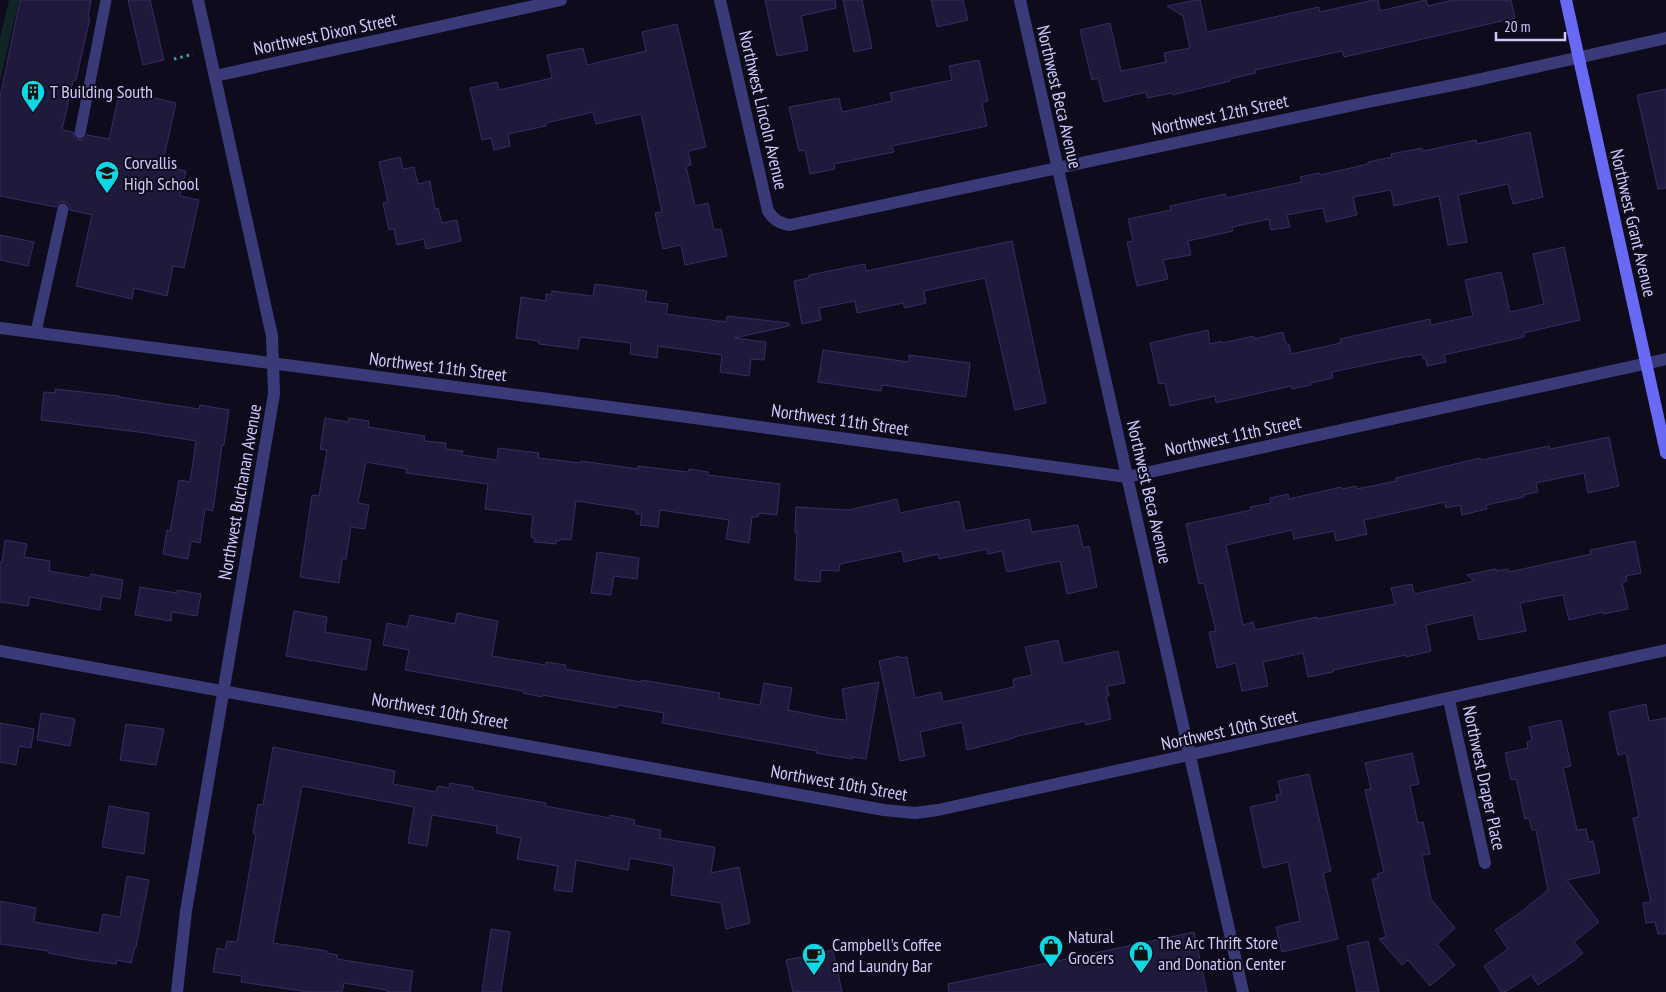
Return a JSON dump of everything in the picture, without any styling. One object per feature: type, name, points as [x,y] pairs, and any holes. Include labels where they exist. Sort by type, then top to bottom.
[{"type":"main road","name":"Northwest Grant Avenue","points":[[1566,0],[1666,453]]},
{"type":"street","name":"Northwest Buchanan Avenue","points":[[177,992],[186,911],[274,394],[272,333],[198,0]]},
{"type":"street","name":"Northwest Dixon Street","points":[[215,76],[561,0]]},
{"type":"street","name":"Northwest Lincoln Avenue","points":[[720,0],[767,206],[771,215],[782,223]]},
{"type":"street","name":"Northwest Beca Avenue","points":[[1020,0],[1243,992]]},
{"type":"street","name":"Northwest 12th Street","points":[[782,223],[790,225],[799,224],[1666,38]]},
{"type":"street","name":"Northwest 11th Street","points":[[0,328],[273,362],[1128,477],[1666,360]]},
{"type":"street","name":"Northwest 10th Street","points":[[0,651],[900,812],[915,813],[938,810],[1449,700],[1666,650]]},
{"type":"street","name":"Northwest Draper Place","points":[[1449,700],[1485,863]]},
{"type":"lane","points":[[80,133],[106,0]]},
{"type":"lane","points":[[36,332],[63,209]]},
{"type":"green space","points":[[9,0],[19,0],[0,81],[0,38]]},
{"type":"building","points":[[20,0],[91,0],[88,17],[90,18],[62,130],[73,132],[75,139],[83,140],[87,135],[109,139],[120,90],[176,103],[162,166],[186,171],[180,196],[199,200],[184,268],[173,266],[167,296],[134,288],[132,299],[76,286],[92,215],[70,210],[70,206],[65,202],[60,202],[56,207],[0,196],[0,97]]},
{"type":"building","points":[[128,0],[150,0],[164,60],[143,65]]},
{"type":"building","points":[[765,0],[835,0],[836,8],[801,16],[808,50],[777,56]]},
{"type":"building","points":[[843,0],[862,0],[872,48],[854,52]]},
{"type":"building","points":[[931,0],[963,0],[968,20],[937,27]]},
{"type":"building","points":[[1200,0],[1207,32],[1319,7],[1320,12],[1374,0],[1378,0],[1380,11],[1426,0],[1428,6],[1453,0],[1511,0],[1515,18],[1344,57],[1342,51],[1255,70],[1256,73],[1229,79],[1230,81],[1173,95],[1172,93],[1147,98],[1146,92],[1104,102],[1098,78],[1092,80],[1080,30],[1110,23],[1121,71],[1166,62],[1164,53],[1190,48],[1183,16],[1167,6]]},
{"type":"building","points":[[677,24],[706,147],[688,151],[691,165],[686,166],[695,206],[708,203],[714,230],[721,229],[727,256],[685,265],[681,245],[663,249],[655,213],[662,212],[641,114],[596,124],[593,112],[546,123],[546,126],[508,134],[510,146],[494,150],[491,138],[482,140],[470,88],[497,82],[499,90],[552,78],[547,55],[583,48],[587,65],[646,51],[642,32]]},
{"type":"building","points":[[979,60],[988,101],[982,102],[987,126],[892,146],[894,152],[834,164],[835,169],[810,174],[805,150],[799,151],[789,107],[839,98],[842,112],[892,101],[890,93],[952,80],[949,66]]},
{"type":"building","points":[[1666,89],[1666,188],[1658,189],[1637,95]]},
{"type":"building","points":[[1530,132],[1543,197],[1513,204],[1508,184],[1458,195],[1467,242],[1448,245],[1439,196],[1394,206],[1391,190],[1353,197],[1357,215],[1326,222],[1323,208],[1287,215],[1290,227],[1271,230],[1269,219],[1232,227],[1233,231],[1188,241],[1191,255],[1163,260],[1168,279],[1137,286],[1127,242],[1133,241],[1128,219],[1171,210],[1170,206],[1225,194],[1226,198],[1302,182],[1300,177],[1319,173],[1320,175],[1368,164],[1368,162],[1392,157],[1391,154],[1422,148],[1423,151],[1476,140],[1477,144]]},
{"type":"building","points":[[400,157],[403,169],[414,167],[418,184],[430,181],[435,209],[438,208],[442,223],[457,220],[461,241],[426,249],[424,239],[397,245],[394,229],[389,230],[383,203],[388,202],[379,162]]},
{"type":"building","points":[[0,235],[34,242],[28,266],[0,260]]},
{"type":"building","points":[[1012,241],[1046,403],[1015,410],[985,278],[924,291],[926,303],[905,308],[903,303],[857,313],[855,301],[819,308],[821,320],[802,324],[794,281],[809,278],[809,275],[865,264],[866,271]]},
{"type":"building","points":[[1564,247],[1580,320],[1524,333],[1524,337],[1444,355],[1446,362],[1427,366],[1426,358],[1423,359],[1422,354],[1409,356],[1332,372],[1333,378],[1311,383],[1311,385],[1292,389],[1291,386],[1216,403],[1215,396],[1170,406],[1165,383],[1159,384],[1150,343],[1208,330],[1210,344],[1254,336],[1254,339],[1283,332],[1286,344],[1289,344],[1291,354],[1341,343],[1340,339],[1430,319],[1431,325],[1473,316],[1465,280],[1501,272],[1510,312],[1544,304],[1533,254]]},
{"type":"building","points":[[595,284],[647,291],[645,301],[668,304],[666,314],[726,322],[727,316],[789,323],[789,326],[734,338],[766,342],[764,360],[751,359],[749,376],[720,372],[722,355],[658,346],[657,358],[630,354],[631,343],[580,337],[578,349],[539,344],[539,341],[516,338],[521,297],[546,301],[546,294],[551,295],[552,291],[593,296]]},
{"type":"building","points":[[823,350],[909,362],[909,355],[970,363],[966,397],[882,385],[881,391],[818,382]]},
{"type":"building","points":[[55,389],[119,396],[199,409],[200,405],[229,410],[213,511],[205,509],[200,543],[191,541],[188,559],[163,554],[167,530],[170,531],[179,480],[190,482],[196,441],[41,420],[44,392],[55,393]]},
{"type":"building","points":[[325,418],[348,422],[349,418],[369,421],[368,427],[425,436],[424,441],[446,443],[445,449],[463,451],[462,455],[497,460],[498,448],[539,453],[538,458],[581,463],[581,461],[638,469],[638,466],[688,472],[689,469],[708,472],[708,475],[780,484],[777,515],[759,513],[758,517],[752,517],[749,543],[726,539],[729,520],[660,510],[658,527],[640,525],[642,514],[636,514],[636,510],[576,501],[571,540],[556,540],[556,544],[534,542],[535,538],[531,537],[533,515],[485,509],[488,484],[406,473],[407,469],[366,462],[358,503],[369,505],[365,529],[351,527],[346,559],[342,559],[339,583],[300,577],[312,495],[319,496],[327,450],[320,449]]},
{"type":"building","points":[[1609,437],[1619,486],[1588,493],[1584,473],[1536,483],[1538,492],[1486,505],[1487,509],[1462,515],[1460,505],[1446,508],[1445,502],[1364,520],[1367,534],[1336,541],[1334,531],[1294,539],[1292,530],[1226,545],[1243,625],[1253,622],[1255,630],[1395,604],[1391,588],[1412,584],[1414,594],[1474,581],[1467,575],[1496,569],[1496,571],[1508,569],[1509,572],[1591,554],[1590,550],[1635,541],[1641,573],[1626,576],[1627,581],[1622,582],[1628,609],[1603,614],[1603,612],[1569,620],[1563,595],[1520,603],[1526,631],[1479,640],[1473,615],[1426,625],[1431,651],[1333,670],[1333,672],[1308,677],[1303,653],[1263,662],[1268,686],[1242,691],[1236,663],[1217,668],[1209,632],[1216,631],[1204,583],[1199,584],[1186,524],[1251,510],[1250,507],[1271,503],[1270,498],[1288,494],[1289,499],[1341,487],[1342,489],[1356,486],[1357,489],[1396,481],[1396,478],[1480,458],[1481,460],[1549,446],[1550,449]]},
{"type":"building","points":[[897,499],[900,513],[959,501],[965,531],[1029,519],[1032,532],[1078,525],[1083,548],[1089,546],[1097,587],[1067,594],[1060,561],[1007,572],[1002,551],[988,554],[987,549],[939,559],[938,554],[904,562],[902,551],[840,564],[839,571],[821,570],[820,582],[795,580],[796,507],[849,510]]},
{"type":"building","points":[[5,540],[27,544],[24,557],[50,561],[49,571],[90,578],[91,574],[123,580],[120,599],[102,596],[100,610],[30,597],[28,606],[0,602],[0,562],[2,562]]},
{"type":"building","points":[[597,552],[639,558],[637,579],[614,576],[611,595],[591,593]]},
{"type":"building","points":[[140,587],[177,593],[177,590],[201,594],[197,616],[172,612],[171,621],[135,615]]},
{"type":"building","points":[[294,611],[327,617],[325,632],[371,640],[366,670],[286,656]]},
{"type":"building","points":[[457,613],[498,621],[492,656],[545,665],[546,662],[566,665],[565,669],[720,693],[719,698],[760,705],[764,683],[792,688],[788,710],[834,719],[847,720],[842,689],[879,682],[866,759],[852,757],[852,759],[816,753],[817,751],[662,723],[664,713],[618,705],[617,708],[542,695],[542,697],[523,693],[523,691],[405,670],[409,650],[383,645],[387,623],[407,627],[410,615],[455,624]]},
{"type":"building","points":[[1058,640],[1063,663],[1118,651],[1125,683],[1107,686],[1109,696],[1106,696],[1111,719],[1086,725],[1085,721],[967,750],[962,722],[920,732],[925,756],[900,761],[879,661],[900,656],[900,658],[907,657],[915,698],[941,692],[943,702],[1014,687],[1013,679],[1032,675],[1025,647]]},
{"type":"building","points":[[1646,704],[1649,721],[1666,718],[1666,934],[1658,934],[1655,922],[1646,923],[1643,903],[1651,902],[1633,818],[1639,817],[1626,753],[1618,755],[1609,712]]},
{"type":"building","points":[[41,713],[75,719],[70,746],[37,740]]},
{"type":"building","points":[[1561,720],[1571,766],[1563,768],[1577,830],[1586,829],[1589,842],[1593,841],[1600,873],[1567,880],[1599,922],[1574,942],[1583,953],[1575,960],[1538,985],[1531,975],[1505,992],[1501,992],[1484,966],[1508,949],[1495,930],[1548,890],[1536,830],[1532,830],[1529,818],[1525,819],[1516,779],[1511,780],[1505,753],[1528,748],[1527,742],[1532,740],[1529,727]]},
{"type":"building","points":[[0,723],[34,729],[31,748],[19,746],[16,765],[0,762]]},
{"type":"building","points":[[126,724],[164,729],[156,765],[120,760]]},
{"type":"building","points":[[273,747],[395,771],[393,784],[436,792],[438,786],[449,788],[450,783],[473,787],[473,790],[546,803],[545,806],[610,818],[610,815],[635,820],[634,825],[661,830],[660,838],[715,847],[711,873],[739,867],[750,923],[726,929],[721,903],[671,895],[674,866],[630,858],[628,870],[576,860],[572,892],[554,890],[558,866],[517,859],[521,838],[496,833],[497,826],[432,815],[427,846],[408,843],[414,807],[302,786],[273,943],[327,951],[327,953],[337,955],[337,959],[413,971],[410,992],[387,992],[387,990],[344,983],[342,992],[308,992],[241,982],[242,976],[213,972],[217,948],[225,950],[227,941],[237,942],[256,834],[253,833],[258,804],[263,805]]},
{"type":"building","points":[[1412,753],[1419,784],[1410,786],[1418,823],[1423,822],[1430,854],[1422,855],[1431,899],[1455,928],[1437,944],[1455,965],[1430,986],[1408,960],[1402,965],[1379,939],[1386,937],[1372,879],[1378,878],[1377,874],[1384,872],[1365,790],[1371,789],[1365,763]]},
{"type":"building","points":[[1309,774],[1331,871],[1323,873],[1338,939],[1282,952],[1276,927],[1300,921],[1288,862],[1263,868],[1250,807],[1277,801],[1276,795],[1281,794],[1278,781]]},
{"type":"building","points":[[109,806],[149,813],[144,854],[102,847]]},
{"type":"building","points":[[127,876],[149,880],[131,963],[117,960],[116,964],[80,959],[48,953],[48,951],[0,944],[0,901],[36,908],[34,922],[99,933],[103,914],[120,917]]},
{"type":"building","points":[[491,929],[510,932],[501,992],[482,992]]},
{"type":"building","name":"The Arc Thrift Store and Donation Center","points":[[1194,932],[1207,992],[949,992],[948,984]]},
{"type":"building","points":[[1368,941],[1379,992],[1357,992],[1347,946]]},
{"type":"building","name":"Campbell's Coffee and Laundry Bar","points":[[833,950],[842,992],[793,992],[786,960]]},
{"type":"place","name":"T Building South","points":[[33,113]]},
{"type":"place","name":"Corvallis High School","points":[[107,194]]},
{"type":"place","name":"Natural Grocers","points":[[1051,968]]},
{"type":"place","name":"The Arc Thrift Store and Donation Center","points":[[1141,974]]},
{"type":"place","name":"Campbell's Coffee and Laundry Bar","points":[[814,976]]}]
